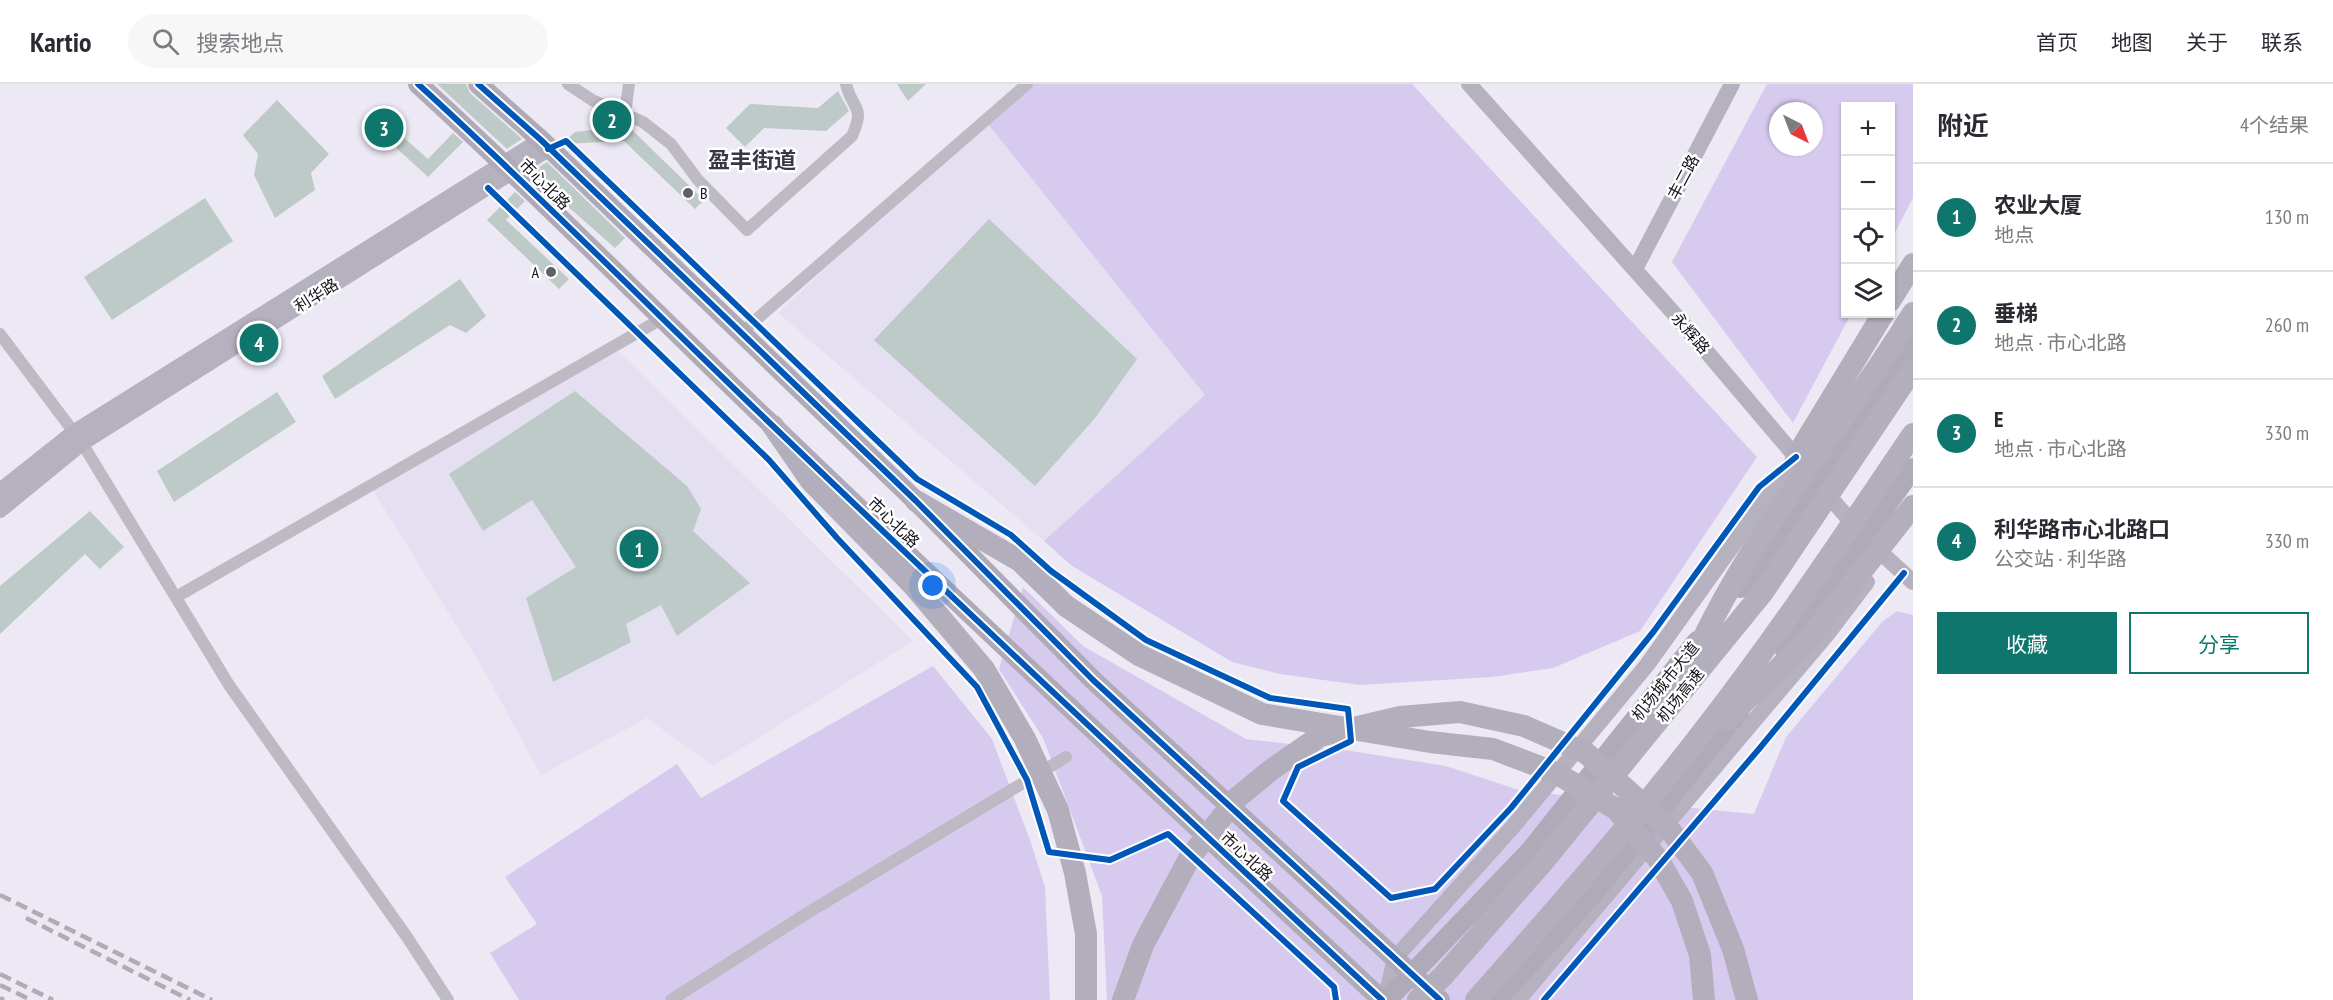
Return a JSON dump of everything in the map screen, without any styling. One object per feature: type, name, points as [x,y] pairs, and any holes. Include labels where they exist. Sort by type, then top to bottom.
[{"type":"highway","points":[[1895,293],[1913,264]]},
{"type":"highway","points":[[1678,698],[1704,632],[1737,573],[1913,313]]},
{"type":"highway","points":[[1796,456],[1881,318]]},
{"type":"highway","name":"机场高速","points":[[1418,1000],[1443,976],[1543,861],[1763,592],[1913,369]]},
{"type":"highway","points":[[772,426],[811,481],[841,515],[912,584],[984,669],[1025,739],[1058,810],[1075,873],[1086,934],[1086,1000]]},
{"type":"highway","points":[[1476,1000],[1577,886],[1711,722],[1793,610],[1913,434]]},
{"type":"highway","points":[[916,501],[1020,561],[1066,606],[1139,655],[1262,714],[1430,742],[1493,749],[1556,773],[1616,809],[1658,859],[1682,902],[1700,955],[1704,1000]]},
{"type":"highway","points":[[1654,791],[1810,637],[1913,506]]},
{"type":"highway","points":[[1123,1000],[1143,945],[1190,857],[1238,797],[1271,770],[1320,736],[1400,717],[1460,712],[1524,726],[1587,753],[1667,826],[1702,873],[1733,949],[1747,1000]]},
{"type":"main road","name":"市心北路","points":[[418,84],[509,167],[772,426],[1059,700],[1385,1000]]},
{"type":"main road","name":"市心北路","points":[[478,84],[916,501],[1094,680],[1440,1000]]},
{"type":"main road","name":"机场城市大道","points":[[1385,1000],[1413,975],[1530,851],[1743,584],[1818,483],[1913,339]]},
{"type":"main road","points":[[1497,1000],[1594,892],[1723,733],[1806,623],[1913,468]]},
{"type":"street","points":[[568,84],[592,100],[643,122],[671,144],[698,180],[747,230],[852,136],[859,121],[859,110],[846,84]]},
{"type":"street","points":[[625,114],[629,84]]},
{"type":"street","points":[[750,325],[1027,84]]},
{"type":"street","name":"永辉路","points":[[1470,84],[1635,269],[1865,538],[1913,582]]},
{"type":"street","name":"丰二路","points":[[1635,269],[1732,84]]},
{"type":"street","name":"利华路","points":[[0,491],[77,438],[544,145]]},
{"type":"street","points":[[176,597],[663,318]]},
{"type":"street","points":[[0,334],[77,438],[230,685],[407,937],[448,1000]]},
{"type":"street","name":"利华路","points":[[0,510],[77,438]]},
{"type":"street","points":[[1385,1000],[1395,958],[1511,829],[1647,665],[1796,456]]},
{"type":"street","points":[[1518,1000],[1829,632],[1913,521]]},
{"type":"street","points":[[670,1000],[809,912],[1066,757]]},
{"type":"shaded area","points":[[1025,84],[1412,84],[1757,457],[1640,631],[1553,668],[1492,677],[1360,685],[1280,674],[1232,662],[1072,566],[1044,541],[1205,395],[984,119]]},
{"type":"shaded area","points":[[1767,84],[1913,84],[1913,198],[1895,232],[1895,102],[1841,102],[1841,318],[1849,318],[1793,423],[1672,262]]},
{"type":"shaded area","points":[[984,119],[1205,395],[1044,541],[778,313]]},
{"type":"shaded area","points":[[616,349],[913,641],[713,766],[647,718],[541,775],[485,672],[371,487]]},
{"type":"shaded area","points":[[1023,587],[1083,646],[1246,739],[1351,751],[1446,766],[1522,791],[1754,814],[1786,737],[1882,622],[1897,611],[1913,615],[1913,1000],[1107,1000],[1102,896],[1043,738],[999,669]]},
{"type":"shaded area","points":[[933,666],[992,739],[1030,840],[1045,887],[1050,1000],[519,1000],[490,953],[537,924],[505,877],[677,764],[701,798]]},
{"type":"building","points":[[437,84],[466,84],[470,93],[522,139],[507,149]]},
{"type":"building","points":[[897,84],[926,84],[908,101]]},
{"type":"building","points":[[838,91],[849,111],[826,131],[764,128],[745,147],[726,128],[750,104],[818,108]]},
{"type":"building","points":[[277,100],[329,154],[311,173],[315,190],[275,218],[254,175],[258,154],[243,135]]},
{"type":"building","points":[[376,113],[428,159],[453,133],[463,142],[428,177],[368,122]]},
{"type":"building","points":[[628,126],[704,200],[695,209],[624,141],[562,144],[575,132]]},
{"type":"building","points":[[547,162],[625,238],[615,248],[532,175],[532,172]]},
{"type":"building","points":[[515,192],[525,201],[506,220],[569,279],[559,289],[487,220]]},
{"type":"building","points":[[205,198],[233,241],[112,320],[84,277]]},
{"type":"building","points":[[989,219],[1137,359],[1095,418],[1035,486],[874,340]]},
{"type":"building","points":[[460,279],[486,316],[466,333],[450,325],[335,399],[322,376]]},
{"type":"building","points":[[575,391],[687,486],[701,509],[693,531],[750,583],[677,636],[661,605],[626,624],[631,642],[553,682],[526,598],[576,567],[532,500],[483,531],[449,474]]},
{"type":"building","points":[[277,392],[296,422],[174,502],[157,471]]},
{"type":"building","points":[[90,511],[124,547],[100,569],[85,554],[0,634],[0,586]]},
{"type":"railway","points":[[0,895],[212,1000]]},
{"type":"railway","points":[[26,918],[190,1000]]},
{"type":"railway","points":[[0,974],[53,1000]]},
{"type":"railway","points":[[0,985],[31,1000]]},
{"type":"railway","points":[[0,998],[4,1000]]},
{"type":"cycle path","points":[[418,84],[925,571],[1382,1000]]},
{"type":"cycle path","points":[[478,84],[541,140],[916,501],[1093,680],[1440,1000]]},
{"type":"cycle path","points":[[548,149],[566,141],[917,479],[1011,535],[1051,571],[1146,640],[1270,698],[1348,709],[1351,741],[1298,767],[1283,801],[1391,898],[1435,889],[1511,808],[1654,631],[1759,487],[1796,457]]},
{"type":"cycle path","points":[[488,188],[769,460],[837,538],[977,687],[1027,780],[1049,852],[1110,860],[1168,834],[1334,987],[1336,1000]]},
{"type":"cycle path","points":[[1544,1000],[1759,749],[1904,573]]},
{"type":"place","name":"垂梯","points":[[612,120]]},
{"type":"place","name":"E","points":[[384,128]]},
{"type":"place","name":"B","points":[[688,193]]},
{"type":"place","name":"A","points":[[551,272]]},
{"type":"place","name":"利华路市心北路口","points":[[259,343]]},
{"type":"place","name":"农业大厦","points":[[639,549]]},
{"type":"district","name":"盈丰街道","points":[[752,160]]}]
